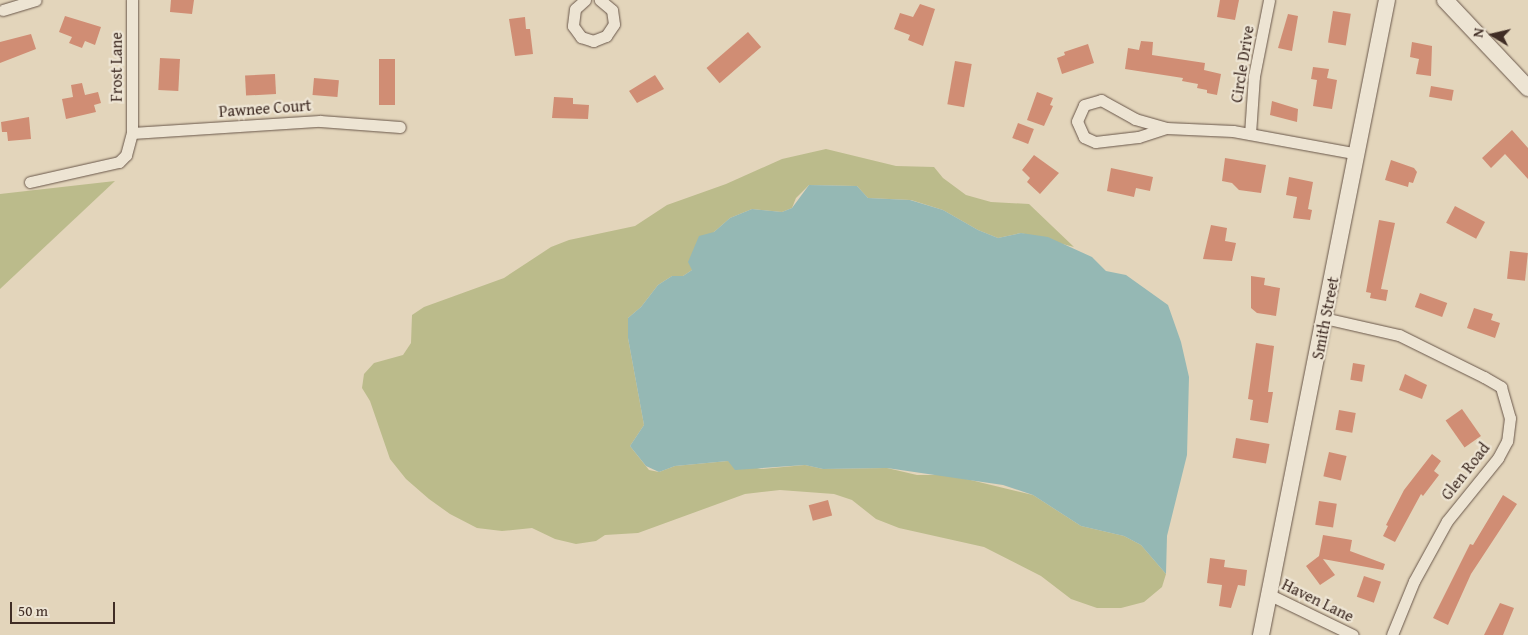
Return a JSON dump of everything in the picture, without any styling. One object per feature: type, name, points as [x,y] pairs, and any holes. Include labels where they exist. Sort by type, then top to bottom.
[{"type":"main road","name":"Smith Street","points":[[1261,635],[1388,0]]},
{"type":"main road","points":[[1445,0],[1528,88]]},
{"type":"street","points":[[3,10],[36,0]]},
{"type":"street","name":"Frost Lane","points":[[132,0],[132,133]]},
{"type":"street","points":[[585,0],[575,9],[573,26],[581,37],[593,41],[606,36],[614,24],[612,10],[600,0]]},
{"type":"street","name":"Circle Drive","points":[[1250,134],[1254,76],[1269,0]]},
{"type":"street","points":[[1166,128],[1138,137],[1095,142],[1084,137],[1077,121],[1084,105],[1102,100],[1135,119],[1166,128],[1250,134],[1358,154]]},
{"type":"street","name":"Pawnee Court","points":[[132,133],[320,121],[400,127]]},
{"type":"street","points":[[30,182],[119,162],[130,147],[132,133]]},
{"type":"street","name":"Glen Road","points":[[1324,318],[1399,335],[1484,377],[1501,387],[1510,418],[1507,441],[1498,458],[1446,521],[1414,581],[1392,635]]},
{"type":"street","name":"Haven Lane","points":[[1268,594],[1353,635]]},
{"type":"green space","points":[[826,149],[896,166],[934,167],[943,178],[966,195],[991,202],[1029,204],[1074,247],[1021,233],[998,238],[978,230],[943,210],[911,200],[868,198],[857,186],[809,185],[796,198],[792,208],[782,212],[752,209],[730,218],[714,232],[692,270],[683,276],[672,276],[658,285],[641,307],[628,318],[628,338],[644,425],[630,446],[649,470],[659,472],[675,466],[728,461],[761,469],[805,465],[823,469],[887,468],[917,475],[950,475],[1033,495],[1081,526],[1124,536],[1141,545],[1166,574],[1162,587],[1144,602],[1121,608],[1097,608],[1071,599],[1041,576],[984,547],[899,528],[876,519],[852,500],[834,494],[780,490],[745,494],[638,533],[605,535],[596,541],[576,544],[555,539],[532,528],[502,531],[477,528],[450,514],[429,499],[406,479],[390,459],[370,401],[362,388],[364,374],[374,363],[403,355],[411,343],[412,315],[424,307],[504,278],[551,247],[569,240],[635,226],[667,205],[726,184],[782,159]]},
{"type":"green space","points":[[115,181],[0,289],[0,194]]},
{"type":"water","points":[[809,185],[857,186],[868,198],[910,200],[943,210],[978,230],[998,238],[1021,233],[1048,237],[1092,257],[1106,271],[1126,275],[1168,305],[1181,342],[1189,377],[1187,455],[1167,536],[1166,574],[1141,545],[1124,536],[1081,526],[1033,495],[1003,485],[887,468],[823,469],[805,465],[735,470],[728,461],[675,466],[659,472],[646,466],[630,446],[644,425],[628,338],[628,318],[641,307],[658,285],[672,276],[683,276],[692,270],[688,262],[699,236],[714,232],[730,218],[752,209],[782,212],[792,208]]},
{"type":"building","points":[[171,0],[194,0],[192,14],[170,12]]},
{"type":"building","points":[[1220,0],[1239,0],[1235,20],[1217,17]]},
{"type":"building","points":[[920,4],[935,9],[923,46],[908,40],[910,35],[894,29],[900,13],[913,17]]},
{"type":"building","points":[[1333,11],[1351,14],[1346,45],[1328,43]]},
{"type":"building","points":[[1288,14],[1298,16],[1292,51],[1278,48]]},
{"type":"building","points":[[65,16],[101,27],[95,45],[85,41],[82,48],[69,43],[72,37],[59,32]]},
{"type":"building","points":[[525,17],[526,29],[530,29],[533,54],[515,56],[509,19]]},
{"type":"building","points":[[748,32],[761,47],[720,83],[706,68]]},
{"type":"building","points":[[31,34],[36,49],[0,63],[0,42]]},
{"type":"building","points":[[1141,41],[1153,42],[1152,55],[1205,63],[1204,70],[1221,74],[1217,95],[1197,88],[1198,84],[1182,81],[1183,78],[1125,69],[1128,48],[1139,50]]},
{"type":"building","points":[[1412,42],[1432,46],[1431,76],[1416,74],[1419,59],[1410,57]]},
{"type":"building","points":[[1088,44],[1094,63],[1062,74],[1057,58],[1065,55],[1064,52]]},
{"type":"building","points":[[160,58],[180,59],[178,91],[158,90]]},
{"type":"building","points":[[379,59],[395,59],[395,105],[379,105]]},
{"type":"building","points":[[955,61],[972,64],[964,107],[947,104]]},
{"type":"building","points":[[1313,67],[1329,69],[1327,78],[1337,80],[1332,109],[1313,106],[1317,80],[1311,79]]},
{"type":"building","points":[[275,74],[276,94],[246,96],[245,76]]},
{"type":"building","points":[[655,75],[664,89],[637,103],[629,91]]},
{"type":"building","points":[[314,78],[339,80],[337,97],[313,95]]},
{"type":"building","points":[[82,83],[85,95],[98,92],[101,103],[94,105],[96,112],[66,119],[62,99],[73,97],[71,85]]},
{"type":"building","points":[[1431,86],[1454,90],[1452,101],[1429,97]]},
{"type":"building","points":[[1037,92],[1053,98],[1050,105],[1053,106],[1044,126],[1027,120]]},
{"type":"building","points":[[554,97],[573,98],[573,104],[589,105],[588,119],[552,118]]},
{"type":"building","points":[[1272,101],[1298,109],[1297,122],[1270,115]]},
{"type":"building","points":[[29,117],[31,139],[8,141],[7,132],[2,132],[1,122]]},
{"type":"building","points":[[1018,123],[1034,129],[1028,144],[1012,138]]},
{"type":"building","points":[[1512,130],[1528,148],[1528,179],[1505,154],[1491,168],[1482,158]]},
{"type":"building","points":[[1034,155],[1059,173],[1040,194],[1027,182],[1030,178],[1022,170]]},
{"type":"building","points":[[1225,158],[1266,165],[1261,193],[1239,190],[1232,183],[1222,181]]},
{"type":"building","points":[[1391,160],[1414,168],[1417,172],[1413,183],[1409,182],[1408,187],[1385,180]]},
{"type":"building","points":[[1111,168],[1153,177],[1150,191],[1136,188],[1134,197],[1107,191]]},
{"type":"building","points":[[1289,177],[1313,182],[1308,209],[1312,210],[1310,220],[1293,218],[1297,197],[1286,195]]},
{"type":"building","points":[[1455,206],[1485,222],[1476,239],[1446,223]]},
{"type":"building","points":[[1379,220],[1395,223],[1381,289],[1388,290],[1386,301],[1370,298],[1371,293],[1366,292]]},
{"type":"building","points":[[1211,225],[1227,228],[1225,241],[1236,243],[1232,261],[1203,259]]},
{"type":"building","points":[[1510,251],[1528,253],[1525,281],[1507,279]]},
{"type":"building","points":[[1251,276],[1265,278],[1264,285],[1280,288],[1276,316],[1257,313],[1251,308]]},
{"type":"building","points":[[1420,293],[1447,303],[1442,317],[1415,307]]},
{"type":"building","points":[[1474,308],[1493,314],[1491,320],[1500,323],[1495,338],[1467,328]]},
{"type":"building","points":[[1256,343],[1274,346],[1268,392],[1273,392],[1268,423],[1250,420],[1253,400],[1248,399]]},
{"type":"building","points":[[1353,363],[1365,365],[1362,382],[1350,380]]},
{"type":"building","points":[[1405,374],[1427,385],[1422,399],[1399,390]]},
{"type":"building","points":[[1462,409],[1481,436],[1465,448],[1446,420]]},
{"type":"building","points":[[1339,410],[1356,413],[1352,433],[1336,430]]},
{"type":"building","points":[[1236,438],[1269,444],[1266,464],[1233,458]]},
{"type":"building","points":[[1329,452],[1347,456],[1341,480],[1323,476]]},
{"type":"building","points":[[1432,454],[1441,461],[1434,471],[1439,475],[1423,496],[1421,494],[1395,542],[1383,536],[1388,526],[1386,525],[1404,490]]},
{"type":"building","points":[[1503,495],[1517,504],[1471,574],[1448,625],[1433,618],[1470,544],[1473,545]]},
{"type":"building","points":[[828,500],[832,515],[813,521],[809,505]]},
{"type":"building","points":[[1319,501],[1337,504],[1333,528],[1315,525]]},
{"type":"building","points":[[1323,535],[1352,540],[1350,551],[1385,564],[1383,570],[1323,559],[1335,575],[1320,585],[1306,566],[1319,556]]},
{"type":"building","points":[[1210,558],[1225,560],[1224,567],[1247,570],[1245,586],[1238,585],[1231,608],[1219,606],[1222,585],[1207,583]]},
{"type":"building","points":[[1364,576],[1381,582],[1374,603],[1357,597]]},
{"type":"building","points":[[1500,603],[1514,608],[1503,635],[1484,635]]}]
